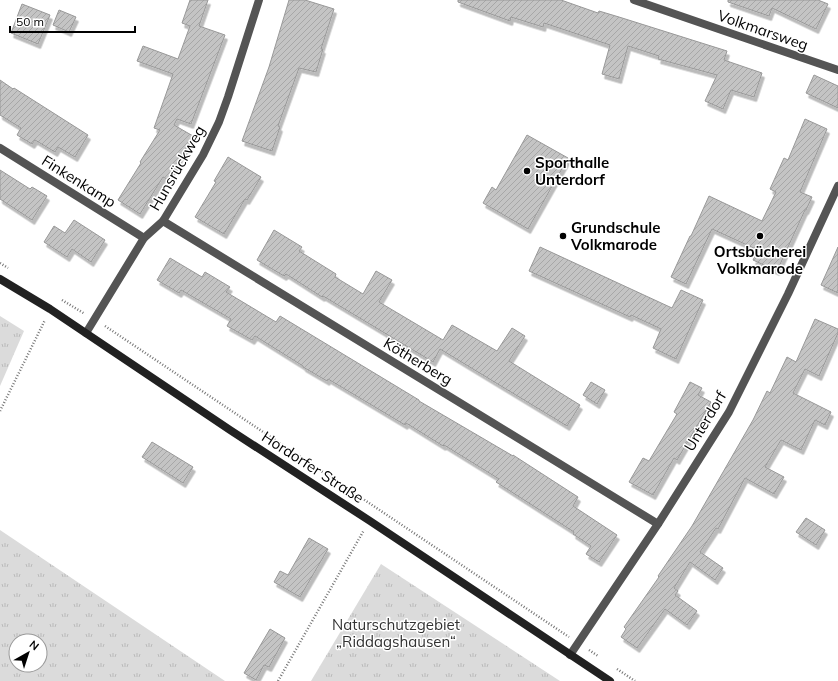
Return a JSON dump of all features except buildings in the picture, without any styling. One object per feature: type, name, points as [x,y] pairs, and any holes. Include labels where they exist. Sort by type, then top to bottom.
[{"type":"main road","name":"Hordorfer Straße","points":[[0,279],[50,309],[610,681]]},
{"type":"street","name":"Hunsrückweg","points":[[86,333],[144,238],[163,221],[203,155],[219,122],[238,68],[259,0]]},
{"type":"street","name":"Volkmarsweg","points":[[634,0],[838,70]]},
{"type":"street","name":"Finkenkamp","points":[[0,148],[144,238]]},
{"type":"street","name":"Unterdorf","points":[[570,655],[658,524],[729,412],[788,294],[838,186]]},
{"type":"street","name":"Kötherberg","points":[[163,221],[658,524]]},
{"type":"path","points":[[0,263],[12,270]]},
{"type":"path","points":[[56,298],[94,320],[603,660]]},
{"type":"path","points":[[0,411],[50,309]]},
{"type":"path","points":[[278,681],[378,509]]},
{"type":"path","points":[[616,668],[635,681]]},
{"type":"green space","points":[[0,316],[24,331],[0,386]]},
{"type":"green space","points":[[0,530],[225,681],[0,681]]},
{"type":"green space","name":"Naturschutzgebiet „Riddagshausen“","points":[[381,564],[560,681],[311,681]]},
{"type":"place","name":"Sporthalle Unterdorf","points":[[527,171]]},
{"type":"place","name":"Grundschule Volkmarode","points":[[563,236]]},
{"type":"place","name":"Ortsbücherei Volkmarode","points":[[760,236]]}]
